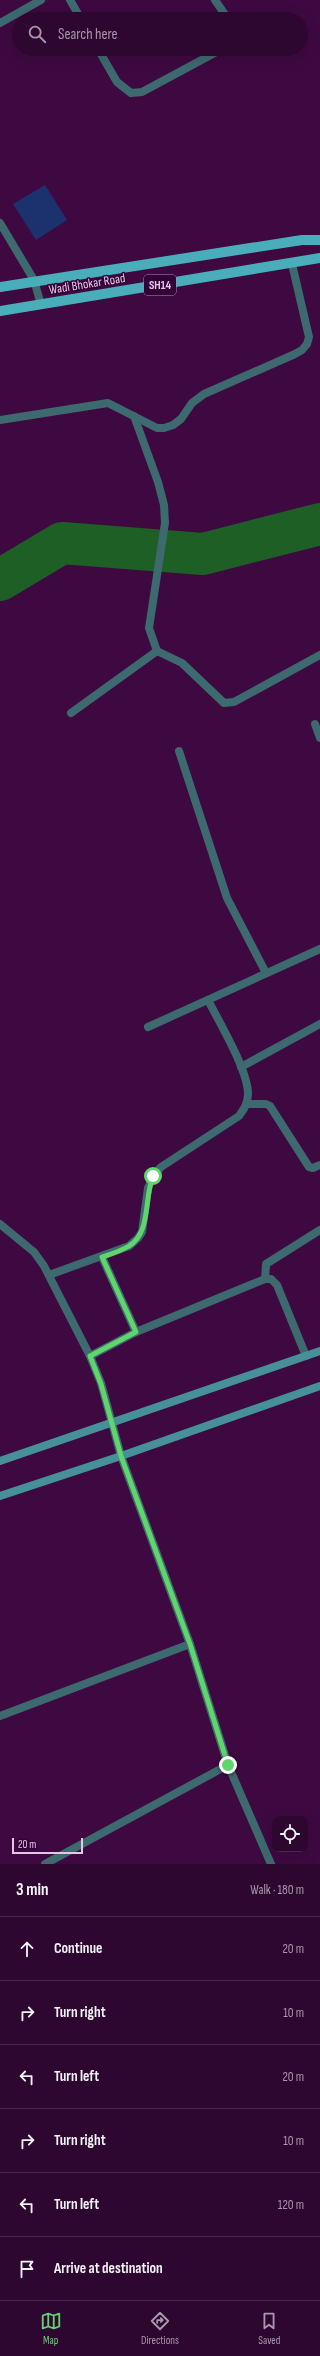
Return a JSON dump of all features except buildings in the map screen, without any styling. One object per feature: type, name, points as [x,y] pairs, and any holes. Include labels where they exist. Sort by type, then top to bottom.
[{"type":"main road","name":"Wadi Bhokar Road","points":[[0,287],[34,280],[294,241],[320,240]]},
{"type":"main road","name":"Wadi Bhokar Road","points":[[0,311],[292,264],[320,258]]},
{"type":"street","points":[[20,12],[41,0]]},
{"type":"street","points":[[70,0],[77,12]]},
{"type":"street","points":[[215,0],[223,12]]},
{"type":"street","points":[[0,23],[12,16]]},
{"type":"street","points":[[102,56],[117,82],[131,93],[142,92],[209,56]]},
{"type":"street","points":[[0,223],[34,280],[41,304]]},
{"type":"street","points":[[0,420],[108,403],[157,428],[173,425],[181,419],[192,403],[204,394],[302,350],[307,344],[309,337],[292,264]]},
{"type":"street","points":[[134,416],[158,482],[164,505],[165,523],[149,628],[158,651],[182,663],[224,703],[234,702],[320,655]]},
{"type":"street","points":[[71,713],[158,651]]},
{"type":"street","points":[[315,724],[320,738]]},
{"type":"street","points":[[179,751],[227,898],[266,973]]},
{"type":"street","points":[[148,1027],[320,949]]},
{"type":"street","points":[[49,1275],[129,1246],[142,1232],[148,1188],[153,1176],[161,1166],[240,1116],[247,1104],[248,1092],[241,1067],[208,1000]]},
{"type":"street","points":[[241,1067],[320,1024]]},
{"type":"street","points":[[247,1104],[266,1104],[270,1106],[309,1167],[313,1168],[320,1165]]},
{"type":"street","points":[[0,1224],[34,1252],[49,1275],[90,1356],[101,1384],[121,1456],[190,1644],[228,1765],[271,1864]]},
{"type":"street","points":[[265,1279],[266,1264],[320,1230]]},
{"type":"street","points":[[102,1257],[136,1332]]},
{"type":"street","points":[[90,1356],[136,1332],[265,1279],[271,1279],[277,1285],[306,1356]]},
{"type":"street","points":[[0,1461],[320,1351]]},
{"type":"street","points":[[0,1496],[121,1456],[320,1386]]},
{"type":"street","points":[[0,1716],[190,1644]]},
{"type":"street","points":[[46,1864],[228,1765]]},
{"type":"waterway","points":[[0,580],[62,543],[203,554],[320,524]]},
{"type":"route","points":[[153,1176],[148,1188],[142,1232],[129,1246],[102,1257],[136,1332],[90,1356],[101,1384],[121,1456],[190,1644],[228,1765]]}]
